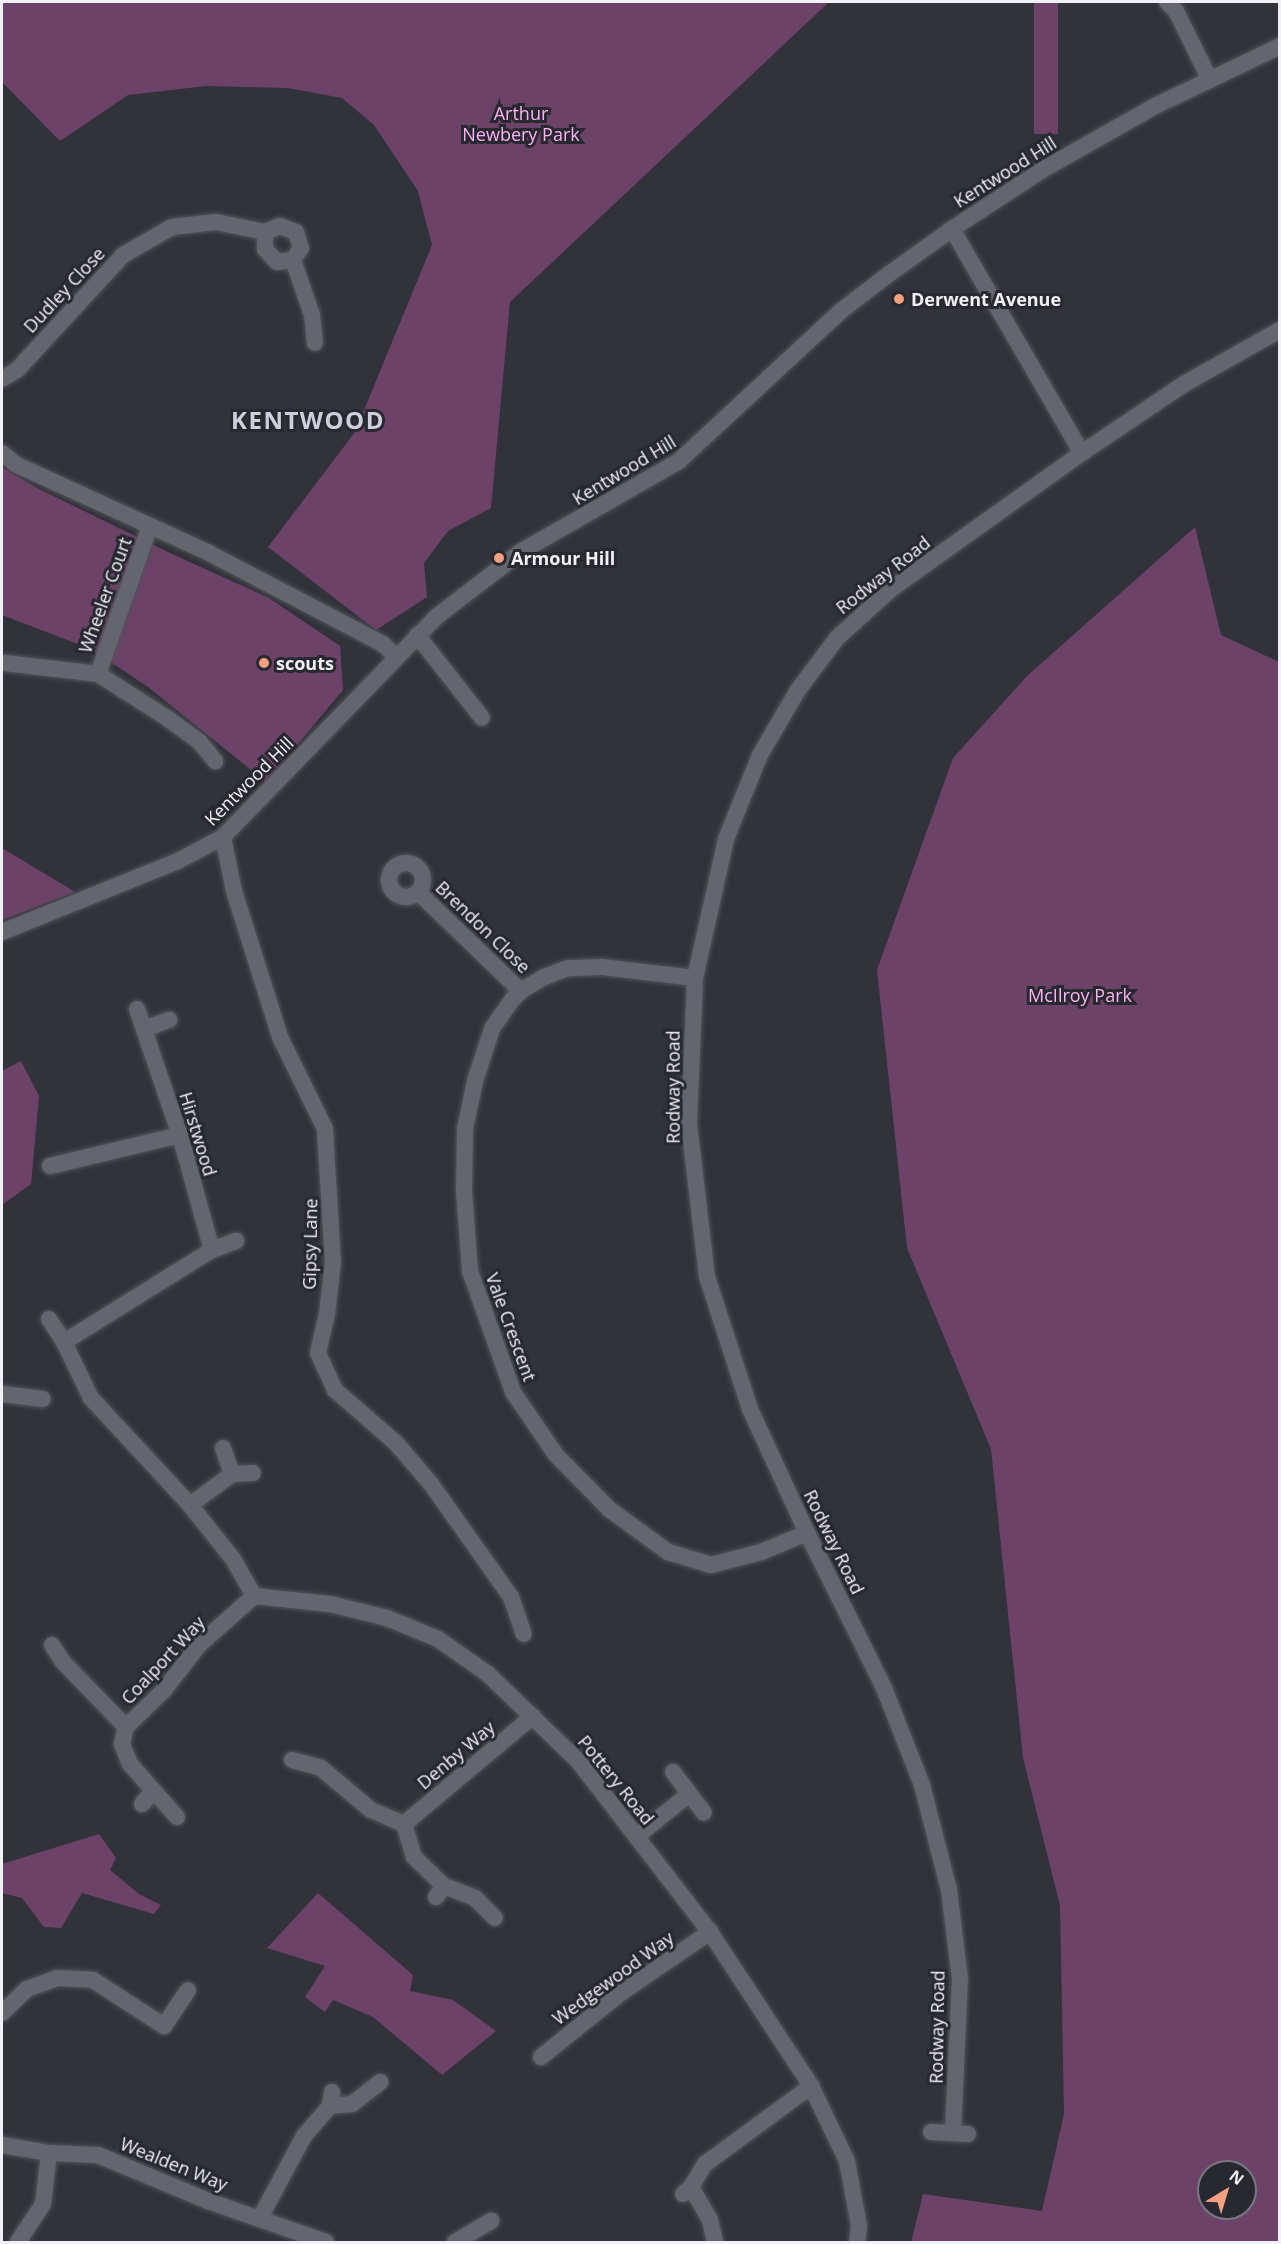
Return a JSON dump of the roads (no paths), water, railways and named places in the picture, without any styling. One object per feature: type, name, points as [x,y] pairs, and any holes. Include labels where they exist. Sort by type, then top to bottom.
[{"type":"street","points":[[1167,2],[1176,11],[1210,80]]},
{"type":"street","name":"Kentwood Hill","points":[[2,932],[178,861],[223,837],[243,820],[417,635],[453,603],[522,551],[680,461],[842,310],[952,229],[1042,170],[1155,106],[1280,46]]},
{"type":"street","name":"Dudley Close","points":[[2,379],[17,370],[123,255],[172,227],[216,222],[265,232],[280,226],[296,232],[301,248],[292,260]]},
{"type":"street","points":[[952,229],[1082,453]]},
{"type":"street","points":[[265,232],[265,249],[277,262],[292,260],[312,315],[315,343]]},
{"type":"street","name":"Rodway Road","points":[[931,2132],[961,2133],[960,1979],[949,1890],[922,1785],[888,1699],[807,1533],[750,1409],[707,1277],[689,1123],[695,978],[726,839],[760,754],[798,690],[853,621],[891,589],[1082,453],[1184,384],[1280,330]]},
{"type":"street","points":[[2,453],[17,465],[149,528],[209,553],[383,644],[396,657]]},
{"type":"street","name":"Wheeler Court","points":[[98,674],[149,528]]},
{"type":"street","points":[[417,635],[482,718]]},
{"type":"street","name":"Wheeler Court","points":[[5,663],[98,674],[199,741],[215,762]]},
{"type":"street","name":"Gipsy Lane","points":[[223,837],[234,891],[280,1037],[326,1129],[333,1262],[327,1314],[318,1353],[335,1390],[396,1443],[431,1484],[511,1597],[524,1634]]},
{"type":"street","name":"Brendon Close","points":[[418,892],[521,991]]},
{"type":"street","name":"Vale Crescent","points":[[695,978],[600,968],[568,968],[544,977],[521,991],[492,1029],[475,1081],[465,1129],[464,1191],[470,1271],[513,1392],[556,1455],[609,1509],[668,1552],[711,1565],[761,1552],[807,1533]]},
{"type":"street","name":"Hirstwood","points":[[137,1009],[180,1135],[212,1250]]},
{"type":"street","points":[[144,1029],[170,1020]]},
{"type":"street","points":[[50,1166],[180,1135]]},
{"type":"street","points":[[64,1342],[212,1250],[236,1241]]},
{"type":"street","points":[[49,1319],[64,1342],[90,1398],[189,1505],[233,1559],[254,1596]]},
{"type":"street","points":[[2,1394],[44,1399]]},
{"type":"street","points":[[223,1448],[232,1474]]},
{"type":"street","points":[[189,1505],[232,1474],[254,1473]]},
{"type":"street","name":"Pottery Road","points":[[254,1596],[330,1604],[387,1618],[438,1639],[488,1674],[579,1762],[710,1932],[811,2086],[847,2161],[859,2226],[857,2242]]},
{"type":"street","name":"Coalport Way","points":[[177,1817],[147,1798],[122,1744],[126,1726],[164,1690],[199,1645],[254,1596]]},
{"type":"street","name":"Coalport Way","points":[[52,1645],[63,1662],[126,1726]]},
{"type":"street","name":"Denby Way","points":[[404,1824],[533,1716]]},
{"type":"street","points":[[292,1760],[321,1768],[370,1810],[404,1824],[414,1857],[440,1891],[475,1898],[495,1918]]},
{"type":"street","points":[[673,1772],[704,1813]]},
{"type":"street","points":[[637,1836],[689,1794]]},
{"type":"street","name":"Wedgewood Way","points":[[540,2057],[618,1995],[710,1932]]},
{"type":"street","points":[[2,2013],[27,1989],[58,1978],[93,1980],[164,2026],[188,1990]]},
{"type":"street","points":[[260,2218],[304,2136],[331,2099],[352,2104],[380,2082]]},
{"type":"street","points":[[715,2242],[710,2220],[687,2191],[705,2164],[811,2086]]},
{"type":"street","name":"Wealden Way","points":[[2,2145],[49,2153],[98,2155],[208,2200],[326,2242]]},
{"type":"street","points":[[18,2242],[43,2204],[49,2153]]},
{"type":"street","points":[[455,2242],[491,2221]]},
{"type":"place","name":"Derwent Avenue","points":[[899,299]]},
{"type":"place","name":"Armour Hill","points":[[499,558]]},
{"type":"place","name":"scouts","points":[[264,663]]},
{"type":"district","name":"KENTWOOD","points":[[308,420]]},
{"type":"park label","name":"Arthur Newbery Park","points":[[521,124]]},
{"type":"park label","name":"McIlroy Park","points":[[1080,995]]}]
